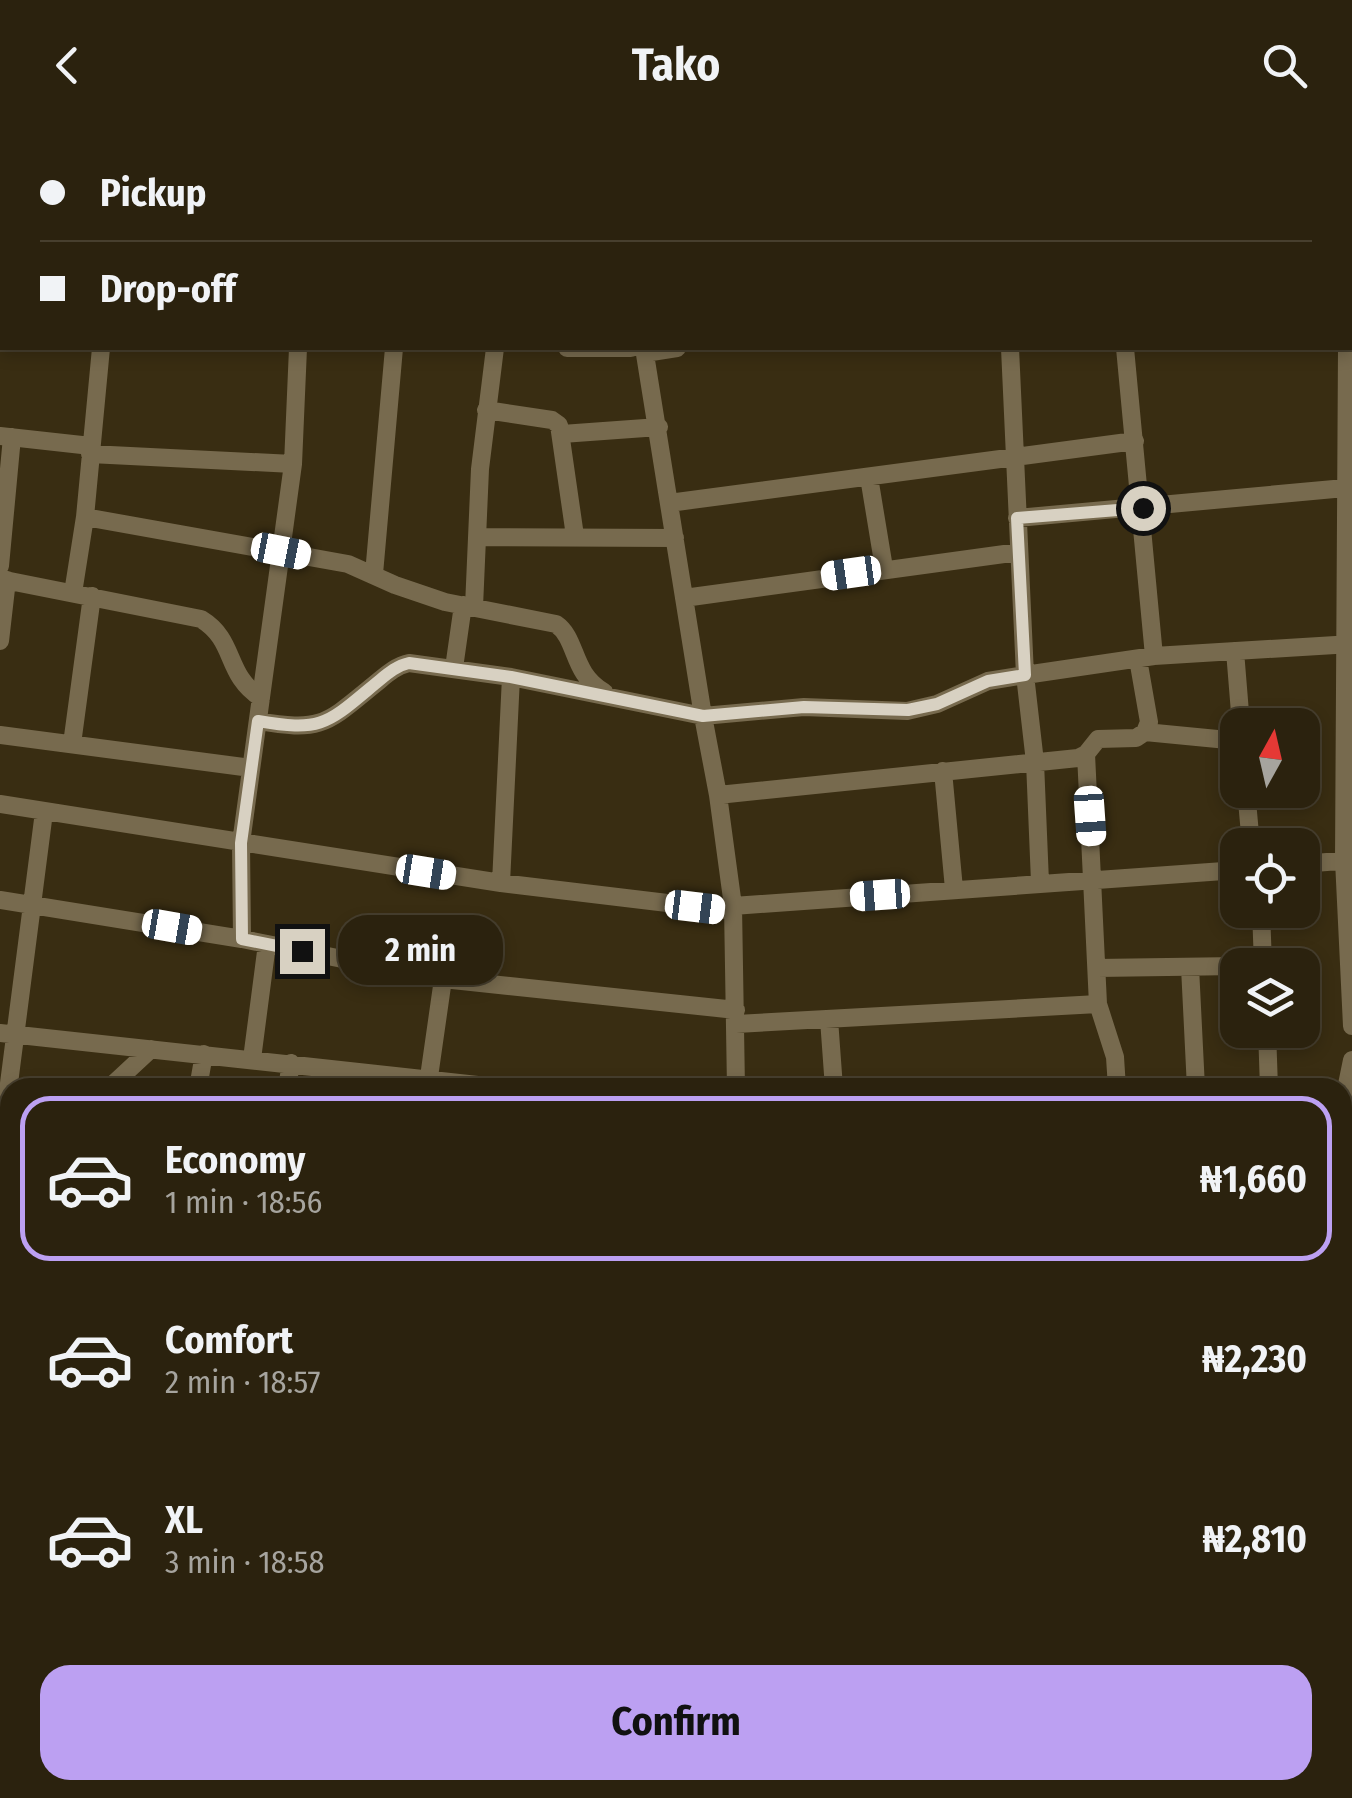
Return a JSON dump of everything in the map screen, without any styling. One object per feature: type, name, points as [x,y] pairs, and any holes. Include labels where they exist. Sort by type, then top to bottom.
[{"type":"street","points":[[72,744],[85,518],[101,350]]},
{"type":"street","points":[[242,939],[241,843],[293,464],[298,350]]},
{"type":"street","points":[[374,574],[394,350]]},
{"type":"street","points":[[454,668],[468,606],[477,537],[486,410],[495,350]]},
{"type":"street","points":[[640,350],[659,427],[733,909],[736,1078]]},
{"type":"street","points":[[1010,350],[1025,675],[1035,762],[1040,882]]},
{"type":"street","points":[[718,795],[1078,758],[1098,739],[1136,738],[1145,732],[1149,722],[1143,508],[1125,350]]},
{"type":"street","points":[[1347,350],[1352,1026]]},
{"type":"street","points":[[486,410],[560,424],[575,536]]},
{"type":"street","points":[[562,434],[659,427]]},
{"type":"street","points":[[0,641],[6,437],[91,450],[293,464]]},
{"type":"street","points":[[669,502],[1136,442]]},
{"type":"street","points":[[869,477],[884,568]]},
{"type":"street","points":[[1017,518],[1345,488]]},
{"type":"street","points":[[85,518],[348,564],[395,585],[468,606],[556,624],[564,630],[588,682],[613,697]]},
{"type":"street","points":[[477,537],[675,538]]},
{"type":"street","points":[[684,598],[1019,552]]},
{"type":"street","points":[[2,575],[201,619],[222,636],[236,674],[247,689],[261,698]]},
{"type":"street","points":[[258,721],[309,727],[331,720],[401,664],[421,663],[511,677],[703,716],[804,707],[908,710],[937,704],[988,681],[1025,675],[1146,658],[1348,644]]},
{"type":"street","points":[[1235,651],[1240,708]]},
{"type":"street","points":[[500,883],[511,677]]},
{"type":"street","points":[[1145,732],[1220,738]]},
{"type":"street","points":[[0,735],[252,768]]},
{"type":"street","points":[[1086,754],[1098,1004],[1115,1057],[1116,1078]]},
{"type":"street","points":[[942,771],[954,889]]},
{"type":"street","points":[[0,804],[500,883],[733,909],[1040,882],[1220,871]]},
{"type":"street","points":[[5,1078],[8,1034],[44,812]]},
{"type":"street","points":[[1320,862],[1348,860]]},
{"type":"street","points":[[0,900],[242,939],[443,979],[736,1017],[829,1018],[1098,1004]]},
{"type":"street","points":[[252,1059],[267,944]]},
{"type":"street","points":[[1097,968],[1220,966]]},
{"type":"street","points":[[1190,967],[1196,1078]]},
{"type":"street","points":[[439,1078],[443,979]]},
{"type":"street","points":[[829,1018],[833,1078]]},
{"type":"street","points":[[8,1034],[292,1063],[344,1078]]},
{"type":"street","points":[[119,1078],[150,1048]]},
{"type":"street","points":[[1267,1048],[1269,1078]]},
{"type":"street","points":[[200,1078],[204,1054]]},
{"type":"street","points":[[289,1078],[292,1063]]},
{"type":"route","points":[[302,951],[242,939],[241,843],[258,721],[297,728],[331,720],[394,668],[409,663],[511,677],[703,716],[804,707],[880,712],[937,704],[988,681],[1025,675],[1017,518],[1143,508]]}]
